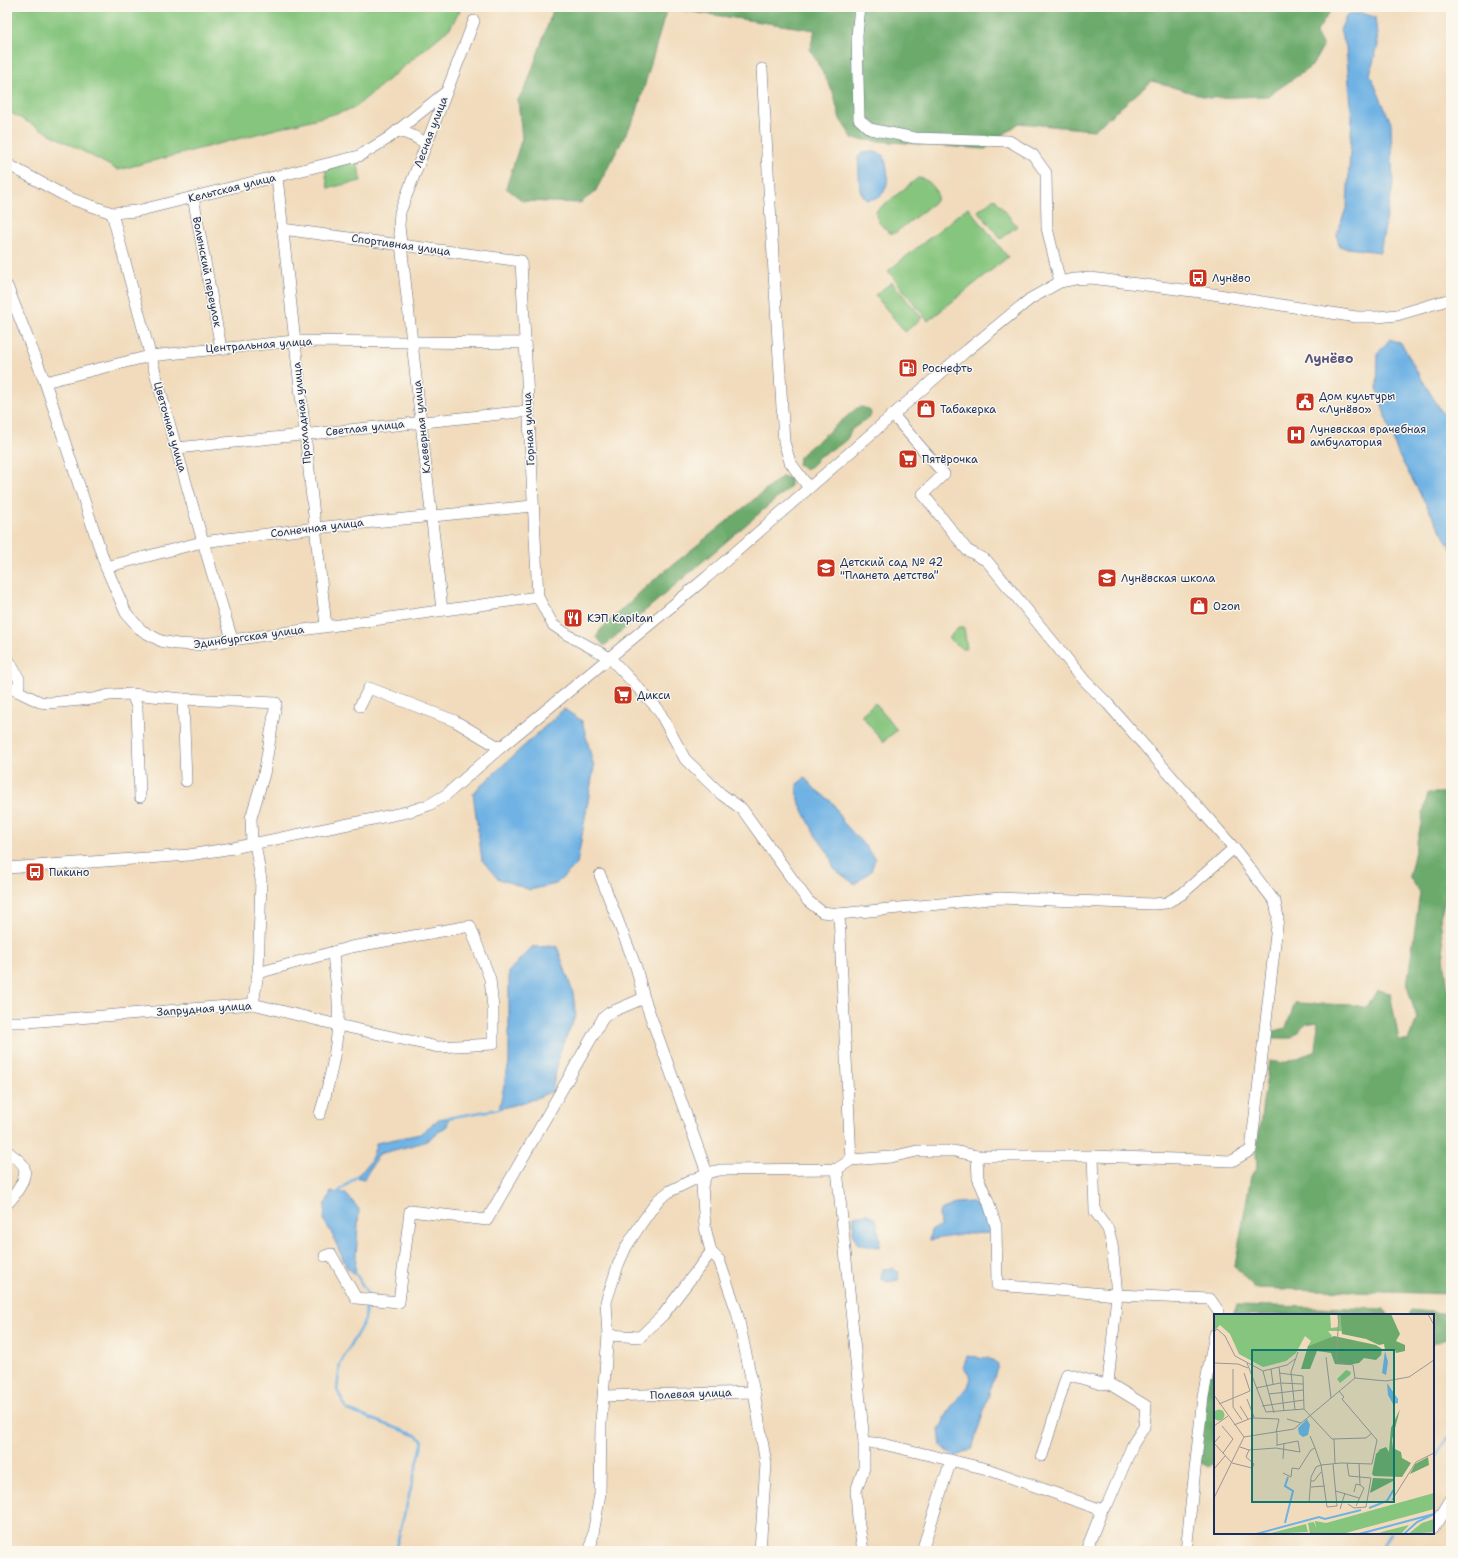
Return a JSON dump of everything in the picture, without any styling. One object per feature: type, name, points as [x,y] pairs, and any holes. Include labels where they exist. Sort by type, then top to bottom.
[{"type":"street","points":[[860,7],[857,35],[859,119],[870,129],[915,138],[1009,141],[1033,155],[1046,173],[1047,228],[1060,282]]},
{"type":"street","name":"Лесная улица","points":[[402,244],[399,226],[400,212],[474,21]]},
{"type":"street","points":[[762,69],[784,442],[790,462],[809,488]]},
{"type":"street","name":"Кельтская улица","points":[[7,164],[68,198],[112,213],[136,211],[359,156],[387,139],[446,92]]},
{"type":"street","points":[[397,131],[419,138],[426,144]]},
{"type":"street","name":"Прохладная улица","points":[[277,177],[326,626]]},
{"type":"street","name":"Волынский переулок","points":[[193,197],[221,348]]},
{"type":"street","name":"Цветочная улица","points":[[112,213],[202,542],[232,639]]},
{"type":"street","name":"Спортивная улица","points":[[282,229],[521,260]]},
{"type":"street","name":"Клеверная улица","points":[[402,244],[442,610]]},
{"type":"street","name":"Горная улица","points":[[521,260],[532,506],[538,597]]},
{"type":"street","points":[[7,868],[189,855],[407,812],[429,805],[447,794],[500,748],[707,577],[965,352],[1024,304],[1060,282],[1091,278],[1200,292],[1356,317],[1397,315],[1451,299]]},
{"type":"street","name":"Эдинбургская улица","points":[[7,286],[45,382],[106,567],[126,613],[142,630],[161,641],[196,645],[538,597]]},
{"type":"street","name":"Центральная улица","points":[[45,382],[150,356],[294,341],[524,343]]},
{"type":"street","name":"Светлая улица","points":[[177,448],[528,411]]},
{"type":"street","points":[[590,1551],[600,1494],[601,1422],[608,1335],[606,1302],[618,1265],[626,1247],[642,1221],[658,1200],[670,1191],[707,1173],[720,1170],[837,1170],[851,1160],[891,1157],[917,1151],[954,1151],[977,1156],[1094,1156],[1232,1162],[1251,1150],[1278,917],[1275,902],[1234,848],[1108,704],[1085,681],[988,561],[967,550],[949,528],[923,494],[944,474],[893,415]]},
{"type":"street","name":"Солнечная улица","points":[[106,567],[202,542],[431,515],[532,506]]},
{"type":"street","points":[[538,597],[553,625],[610,658],[658,709],[685,759],[721,794],[742,810],[808,901],[822,912],[839,914],[1000,898],[1153,904],[1166,903],[1182,894],[1234,848]]},
{"type":"street","points":[[7,657],[19,679],[19,686],[10,691]]},
{"type":"street","points":[[360,706],[369,688],[455,721],[500,748]]},
{"type":"street","points":[[10,691],[40,702],[48,703],[93,699],[109,695],[132,694],[276,703],[264,774],[251,818],[253,843],[261,880],[258,973],[254,1004]]},
{"type":"street","points":[[132,694],[137,706],[140,797]]},
{"type":"street","points":[[183,698],[186,781]]},
{"type":"street","points":[[600,875],[636,967],[644,998],[707,1173],[702,1186],[705,1227],[711,1252],[719,1260],[737,1312],[754,1392],[766,1464],[760,1551]]},
{"type":"street","points":[[839,914],[851,1160]]},
{"type":"street","name":"Запрудная улица","points":[[7,1022],[51,1020],[254,1004],[438,1048],[493,1044],[493,1008],[490,979],[470,926],[351,947],[333,952]]},
{"type":"street","points":[[258,973],[333,952],[338,1002],[338,1025],[333,1065],[320,1114]]},
{"type":"street","points":[[325,1256],[331,1254],[356,1298],[399,1302],[410,1211],[487,1220],[604,1018],[609,1013],[644,998]]},
{"type":"street","points":[[7,1151],[24,1167],[22,1182],[12,1200],[7,1204]]},
{"type":"street","points":[[977,1156],[978,1178],[988,1201],[996,1226],[997,1286],[1117,1295],[1210,1299],[1219,1314]]},
{"type":"street","points":[[1094,1156],[1095,1211],[1108,1229],[1112,1244],[1117,1295],[1108,1382]]},
{"type":"street","points":[[837,1170],[864,1442],[864,1468],[856,1491],[858,1519],[863,1551]]},
{"type":"street","points":[[608,1335],[640,1337],[663,1315],[711,1252]]},
{"type":"street","points":[[1186,1551],[1203,1398],[1214,1339]]},
{"type":"street","points":[[1042,1456],[1067,1374],[1101,1384],[1108,1382],[1146,1406],[1144,1427],[1133,1444],[1108,1503],[1102,1510],[1086,1551]]},
{"type":"street","name":"Полевая улица","points":[[604,1396],[754,1392]]},
{"type":"street","points":[[864,1442],[884,1444],[987,1469],[1102,1510]]},
{"type":"street","points":[[922,1551],[951,1460]]},
{"type":"street","points":[[1434,1527],[1451,1499]]},
{"type":"green space","points":[[7,7],[462,7],[450,28],[353,109],[118,170],[7,111]]},
{"type":"green space","points":[[554,7],[1333,7],[1316,33],[1323,46],[1312,66],[1268,96],[1209,98],[1152,81],[1094,130],[1019,123],[985,149],[853,139],[840,119],[833,92],[810,49],[815,30],[667,8],[636,115],[595,192],[580,203],[523,201],[506,188],[522,138],[518,100],[527,84]]},
{"type":"green space","points":[[357,160],[361,181],[328,188],[325,169]]},
{"type":"green space","points":[[918,178],[926,180],[933,186],[937,193],[936,201],[895,233],[890,233],[878,221],[876,211]]},
{"type":"green space","points":[[994,198],[1017,226],[1001,239],[978,211]]},
{"type":"green space","points":[[968,207],[1008,257],[928,321],[888,271]]},
{"type":"green space","points":[[892,282],[922,318],[905,332],[875,295]]},
{"type":"green space","points":[[861,407],[869,409],[871,413],[870,417],[852,429],[847,439],[818,457],[812,466],[804,469],[798,465],[799,457],[802,454],[857,408]]},
{"type":"green space","points":[[783,476],[790,479],[790,487],[604,646],[597,637],[600,630],[649,584]]},
{"type":"green space","points":[[958,628],[964,628],[967,648],[962,649],[948,638]]},
{"type":"green space","points":[[875,703],[897,730],[883,742],[861,715]]},
{"type":"green space","points":[[1451,774],[1451,881],[1440,917],[1449,1002],[1451,1003],[1451,1294],[1254,1288],[1235,1266],[1251,1176],[1257,1166],[1256,1152],[1269,1061],[1284,1063],[1316,1051],[1318,1022],[1305,1024],[1292,1038],[1272,1038],[1271,1032],[1286,1028],[1295,1003],[1354,1005],[1367,1008],[1377,990],[1390,993],[1399,1040],[1408,1041],[1417,1019],[1407,986],[1420,892],[1409,877],[1428,793],[1447,793]]},
{"type":"green space","points":[[1237,1305],[1385,1309],[1388,1314],[1233,1314]]},
{"type":"green space","points":[[1411,1310],[1451,1314],[1451,1337],[1434,1344],[1434,1314],[1409,1314]]},
{"type":"green space","points":[[1214,1373],[1214,1463],[1209,1467],[1196,1461],[1206,1375]]},
{"type":"water","points":[[1361,13],[1375,17],[1378,45],[1370,74],[1391,123],[1393,186],[1380,252],[1339,247],[1337,233],[1347,206],[1352,117],[1346,47],[1340,30],[1347,15]]},
{"type":"water","points":[[863,152],[875,152],[883,155],[888,175],[886,186],[881,195],[876,198],[866,200],[860,190],[858,157]]},
{"type":"water","points":[[1390,339],[1402,344],[1451,427],[1451,549],[1398,454],[1377,391],[1378,353]]},
{"type":"water","points":[[564,709],[582,721],[594,767],[577,864],[556,884],[530,890],[497,878],[482,860],[473,793]]},
{"type":"water","points":[[805,778],[815,789],[833,803],[842,821],[875,859],[871,871],[855,884],[834,869],[829,854],[816,836],[798,800],[797,784]]},
{"type":"water","points":[[557,946],[573,993],[576,1015],[560,1051],[552,1091],[535,1099],[499,1109],[509,1063],[509,971],[532,947]]},
{"type":"water","points":[[449,1117],[447,1126],[425,1142],[379,1154],[364,1179],[355,1177],[369,1162],[376,1143],[420,1134],[439,1119]]},
{"type":"water","points":[[331,1192],[345,1193],[359,1209],[355,1274],[347,1268],[331,1232],[324,1221],[325,1205]]},
{"type":"water","points":[[972,1202],[986,1213],[990,1233],[966,1234],[929,1240],[931,1230],[940,1227],[939,1212],[956,1203]]},
{"type":"water","points":[[868,1214],[876,1220],[880,1239],[879,1247],[858,1245],[853,1234],[854,1216]]},
{"type":"water","points":[[893,1268],[899,1273],[898,1280],[887,1282],[881,1278],[883,1269]]},
{"type":"water","points":[[967,1356],[988,1358],[998,1365],[972,1449],[955,1457],[941,1446],[939,1430],[952,1405],[968,1387],[971,1378],[963,1367]]},
{"type":"waterway","points":[[447,1118],[499,1109],[500,1107]]},
{"type":"waterway","points":[[338,1196],[337,1193],[357,1176]]},
{"type":"waterway","points":[[355,1272],[367,1293],[367,1296]]},
{"type":"waterway","points":[[366,1303],[365,1320],[340,1364],[337,1390],[347,1410],[415,1435],[423,1441],[395,1551]]},
{"type":"waterway","points":[[1434,1460],[1451,1434]]},
{"type":"waterway","points":[[1378,1551],[1382,1548],[1389,1534]]},
{"type":"place","name":"Лунёво","points":[[1198,278]]},
{"type":"place","name":"Роснефть","points":[[908,368]]},
{"type":"place","name":"Дом культуры «Лунёво»","points":[[1305,402]]},
{"type":"place","name":"Табакерка","points":[[926,409]]},
{"type":"place","name":"Луневская врачебная амбулатория","points":[[1296,435]]},
{"type":"place","name":"Пятёрочка","points":[[908,459]]},
{"type":"place","name":"Детский сад № 42 \"Планета детства\"","points":[[826,568]]},
{"type":"place","name":"Лунёвская школа","points":[[1107,578]]},
{"type":"place","name":"Ozon","points":[[1199,606]]},
{"type":"place","name":"КЭП Kapitan","points":[[573,618]]},
{"type":"place","name":"Дикси","points":[[623,695]]},
{"type":"place","name":"Пикино","points":[[35,872]]},
{"type":"district","name":"Лунёво","points":[[1329,358]]}]
